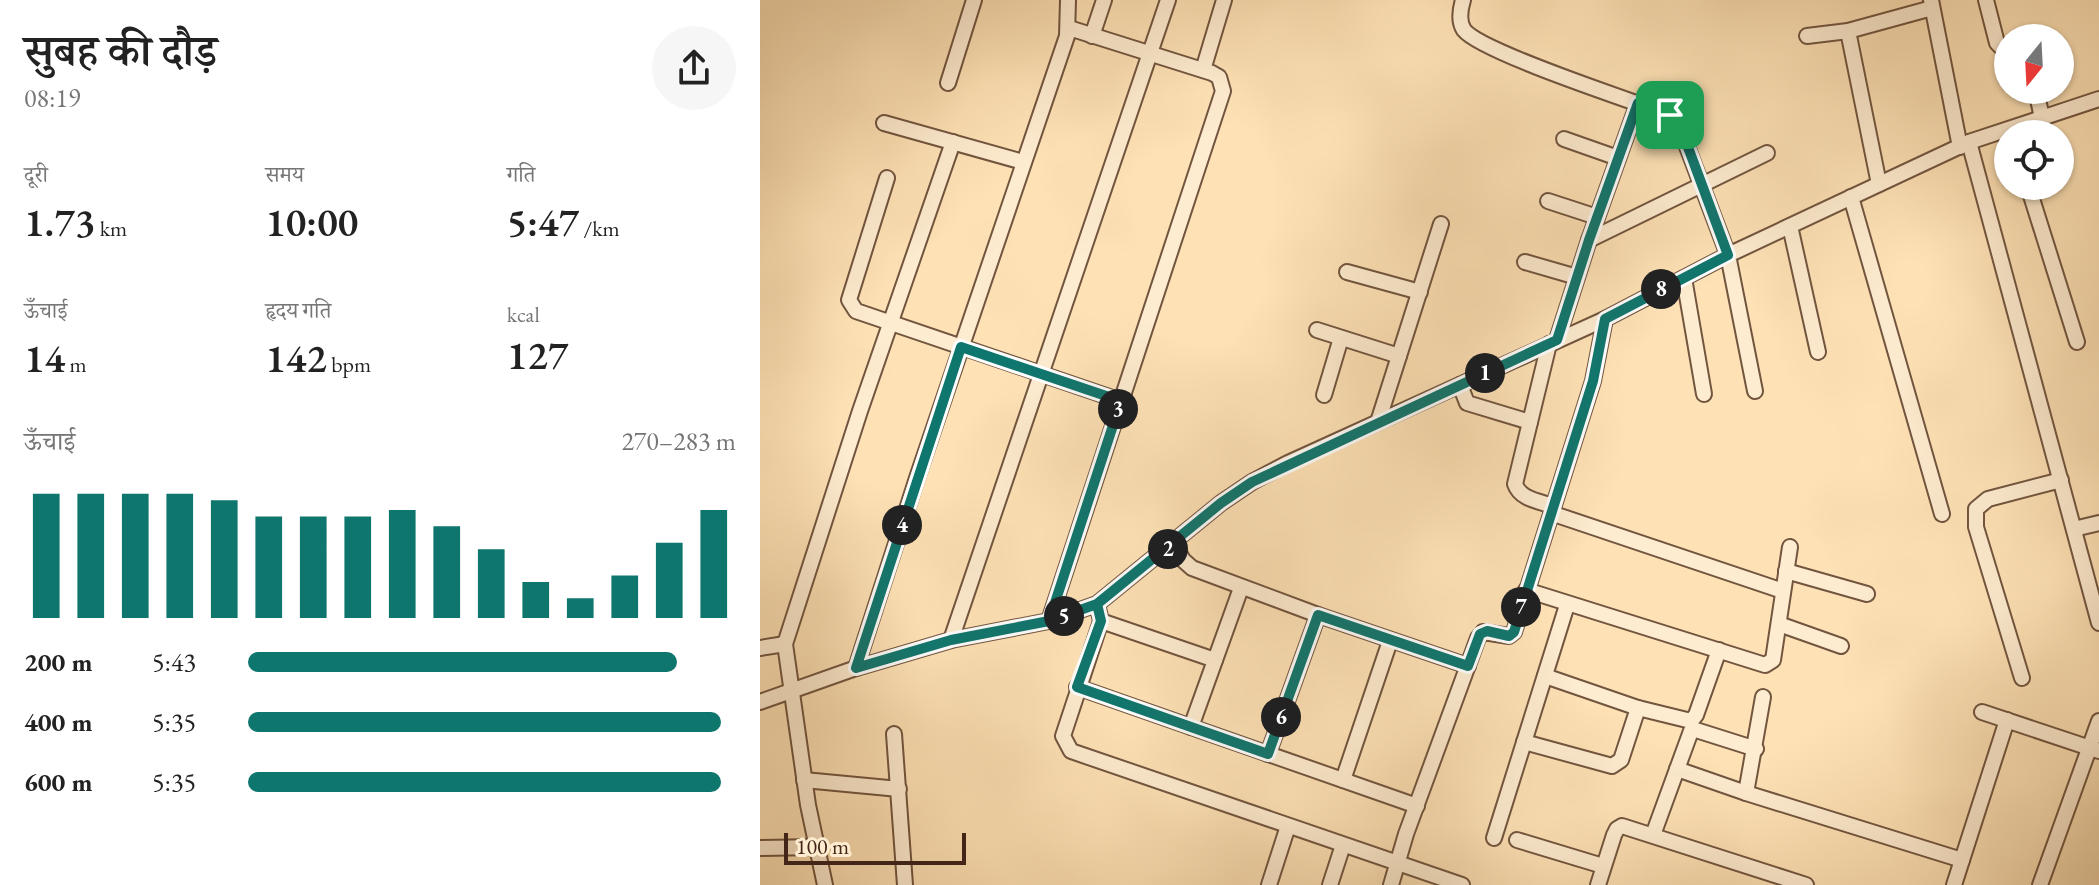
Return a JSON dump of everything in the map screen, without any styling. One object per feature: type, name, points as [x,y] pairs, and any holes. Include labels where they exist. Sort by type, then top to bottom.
[{"type":"street","points":[[948,83],[974,0]]},
{"type":"street","points":[[856,668],[1069,28],[1068,0]]},
{"type":"street","points":[[1092,36],[1104,0]]},
{"type":"street","points":[[951,640],[1168,0]]},
{"type":"street","points":[[1203,70],[1224,0]]},
{"type":"street","points":[[1463,0],[1462,27],[1476,39],[1677,120],[1728,255],[1755,391]]},
{"type":"street","points":[[1986,0],[1994,31]]},
{"type":"street","points":[[1807,36],[1848,31],[1931,4],[1965,144],[2098,618]]},
{"type":"street","points":[[1049,621],[1221,98],[1222,82],[1219,77],[1203,70],[1069,28]]},
{"type":"street","points":[[1848,31],[1879,184]]},
{"type":"street","points":[[2037,120],[2099,99]]},
{"type":"street","points":[[1638,103],[1553,342],[1530,422],[1516,488],[1524,496],[1552,509],[1783,591]]},
{"type":"street","points":[[2039,104],[2042,118]]},
{"type":"street","points":[[884,123],[1023,162]]},
{"type":"street","points":[[760,702],[856,668],[951,640],[1049,621],[1097,604],[1221,503],[1252,482],[1605,319],[1728,255],[1851,197],[1965,144],[1994,136]]},
{"type":"street","points":[[1564,139],[1618,158]]},
{"type":"street","points":[[825,885],[804,780],[785,644],[953,142]]},
{"type":"street","points":[[1589,240],[1767,153]]},
{"type":"street","points":[[887,178],[849,300],[856,311],[1121,401]]},
{"type":"street","points":[[1851,197],[1942,514]]},
{"type":"street","points":[[2032,200],[2077,342]]},
{"type":"street","points":[[1548,201],[1597,217]]},
{"type":"street","points":[[1378,422],[1441,224]]},
{"type":"street","points":[[1790,226],[1818,352]]},
{"type":"street","points":[[1525,262],[1577,277]]},
{"type":"street","points":[[1347,272],[1420,292]]},
{"type":"street","points":[[1684,278],[1704,394]]},
{"type":"street","points":[[1391,885],[1480,634],[1487,631],[1509,636],[1514,632],[1593,381],[1605,319]]},
{"type":"street","points":[[1317,330],[1399,356]]},
{"type":"street","points":[[1324,395],[1341,338]]},
{"type":"street","points":[[1460,385],[1465,401],[1470,405],[1530,422]]},
{"type":"street","points":[[2022,678],[1976,527],[1976,509],[1988,499],[2061,480]]},
{"type":"street","points":[[2074,529],[2099,523]]},
{"type":"street","points":[[1174,544],[1192,568],[1390,641],[1468,666]]},
{"type":"street","points":[[1526,590],[1719,650],[1757,665],[1770,664],[1790,547]]},
{"type":"street","points":[[1786,571],[1867,594]]},
{"type":"street","points":[[1191,727],[1241,588]]},
{"type":"street","points":[[1097,604],[1101,621],[1063,736],[1071,751],[1460,885]]},
{"type":"street","points":[[1494,838],[1567,605]]},
{"type":"street","points":[[1268,754],[1318,615]]},
{"type":"street","points":[[1101,621],[1215,660]]},
{"type":"street","points":[[1779,624],[1841,646]]},
{"type":"street","points":[[1343,780],[1390,641]]},
{"type":"street","points":[[760,648],[785,644]]},
{"type":"street","points":[[1545,676],[1686,721],[1693,719],[1719,650]]},
{"type":"street","points":[[1077,687],[1417,806]]},
{"type":"street","points":[[1746,793],[1763,697]]},
{"type":"street","points":[[1524,742],[1612,766],[1621,760],[1638,708]]},
{"type":"street","points":[[1982,712],[2094,749]]},
{"type":"street","points":[[1954,885],[2007,720]]},
{"type":"street","points":[[2040,885],[2094,749],[2099,721]]},
{"type":"street","points":[[1653,835],[1693,730],[1756,749]]},
{"type":"street","points":[[894,734],[905,885]]},
{"type":"street","points":[[1677,769],[1962,860]]},
{"type":"street","points":[[804,780],[899,789]]},
{"type":"street","points":[[1269,885],[1288,826]]},
{"type":"street","points":[[1598,885],[1620,826],[1806,885]]},
{"type":"street","points":[[1517,840],[1603,866]]},
{"type":"street","points":[[1330,885],[1343,845]]},
{"type":"street","points":[[760,848],[817,847]]},
{"type":"route","points":[[1670,115],[1638,103],[1557,340],[1252,482],[1221,503],[1097,604],[1049,621],[1121,401],[961,347],[856,668],[951,640],[1049,621],[1097,604],[1101,621],[1077,687],[1268,754],[1318,615],[1468,666],[1480,634],[1487,631],[1509,636],[1514,632],[1593,381],[1605,319],[1728,255],[1679,123],[1670,115]]}]
